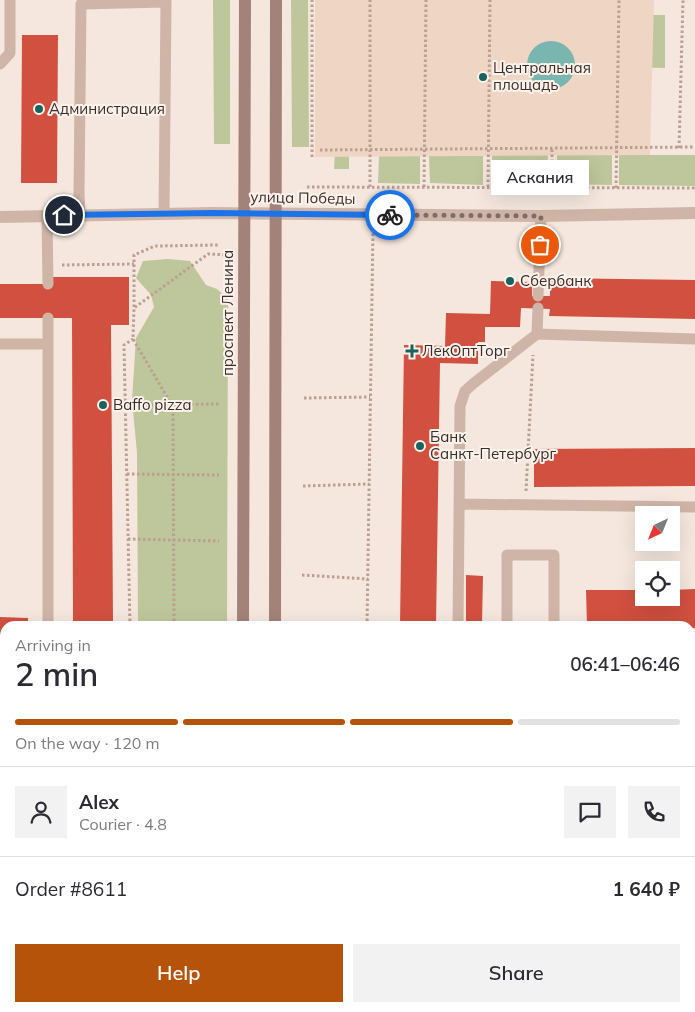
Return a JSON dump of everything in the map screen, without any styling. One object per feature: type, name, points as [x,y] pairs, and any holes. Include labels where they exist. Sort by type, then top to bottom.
[{"type":"main road","name":"проспект Ленина","points":[[243,621],[245,0]]},
{"type":"main road","points":[[275,621],[276,0]]},
{"type":"street","name":"улица Победы","points":[[0,217],[244,213],[541,216],[695,213]]},
{"type":"lane","points":[[0,64],[10,53],[10,0]]},
{"type":"lane","points":[[80,215],[78,193],[80,4],[166,2],[164,214]]},
{"type":"lane","points":[[47,216],[48,284]]},
{"type":"lane","points":[[538,296],[541,216]]},
{"type":"lane","points":[[536,336],[538,308]]},
{"type":"lane","points":[[48,318],[48,621]]},
{"type":"lane","points":[[458,621],[460,406],[466,391],[536,336],[695,339]]},
{"type":"lane","points":[[0,344],[48,344]]},
{"type":"lane","points":[[459,504],[695,507]]},
{"type":"lane","points":[[507,621],[507,554],[554,554],[554,621]]},
{"type":"path","points":[[312,0],[312,158]]},
{"type":"path","points":[[370,0],[370,187]]},
{"type":"path","points":[[424,187],[426,0]]},
{"type":"path","points":[[488,187],[490,0]]},
{"type":"path","points":[[616,188],[619,0]]},
{"type":"path","points":[[679,148],[683,0]]},
{"type":"path","points":[[320,150],[695,148]]},
{"type":"path","points":[[552,149],[552,187]]},
{"type":"path","points":[[307,187],[695,188]]},
{"type":"path","points":[[367,621],[373,215]]},
{"type":"path","points":[[174,621],[172,405],[133,339],[134,255],[155,246],[218,245]]},
{"type":"path","points":[[134,308],[208,254],[231,255]]},
{"type":"path","points":[[48,265],[134,264]]},
{"type":"path","points":[[525,505],[536,336]]},
{"type":"path","points":[[130,621],[124,345],[133,339]]},
{"type":"path","points":[[304,398],[370,398]]},
{"type":"path","points":[[126,405],[219,404]]},
{"type":"path","points":[[127,474],[219,475]]},
{"type":"path","points":[[303,486],[369,484]]},
{"type":"path","points":[[128,539],[219,541]]},
{"type":"path","points":[[302,575],[368,578]]},
{"type":"green space","points":[[213,0],[230,0],[230,144],[214,144]]},
{"type":"green space","points":[[291,0],[308,0],[309,147],[292,147]]},
{"type":"green space","points":[[627,15],[665,15],[665,68],[627,67]]},
{"type":"green space","points":[[335,152],[349,152],[349,169],[334,169]]},
{"type":"green space","points":[[492,155],[548,155],[547,185],[492,184]]},
{"type":"green space","points":[[557,155],[612,155],[612,185],[557,184]]},
{"type":"green space","points":[[619,155],[695,155],[695,186],[619,185]]},
{"type":"green space","points":[[379,156],[420,156],[420,184],[378,183]]},
{"type":"green space","points":[[429,156],[483,156],[483,185],[430,183]]},
{"type":"green space","points":[[168,259],[190,261],[206,285],[217,289],[228,299],[227,621],[138,621],[137,453],[132,400],[136,338],[154,307],[151,295],[136,278],[143,261]]},
{"type":"shaded area","name":"Центральная площадь","points":[[315,0],[654,0],[650,155],[315,157]]},
{"type":"water","points":[[551,41],[560,43],[568,48],[573,56],[575,65],[573,74],[568,82],[560,87],[551,89],[542,87],[534,82],[529,74],[527,65],[529,56],[534,48],[542,43]]},
{"type":"building","name":"Администрация","points":[[22,35],[58,35],[57,183],[21,183]]},
{"type":"building","points":[[53,277],[129,277],[129,325],[111,325],[113,621],[73,621],[72,318],[0,318],[0,284],[53,284]]},
{"type":"building","points":[[550,278],[695,280],[695,319],[549,316],[550,309],[521,308],[520,327],[485,327],[485,342],[478,342],[478,364],[440,363],[436,621],[400,621],[404,345],[445,346],[446,313],[490,314],[491,281],[532,282],[532,296],[550,296]]},
{"type":"building","points":[[695,448],[695,486],[534,487],[534,449]]},
{"type":"building","points":[[466,575],[483,576],[482,621],[466,621]]},
{"type":"building","points":[[695,589],[695,621],[587,621],[586,590],[635,590],[635,606],[680,606],[680,590]]},
{"type":"building","points":[[0,617],[28,618],[28,621],[0,621]]},
{"type":"way so far","points":[[390,215],[541,216],[540,245]]},
{"type":"place","name":"Центральная площадь","points":[[483,77]]},
{"type":"place","name":"Администрация","points":[[39,109]]},
{"type":"place","name":"Аскания","points":[[540,245]]},
{"type":"place","name":"Сбербанк","points":[[510,281]]},
{"type":"place","name":"ЛекОптТорг","points":[[412,351]]},
{"type":"place","name":"Baffo pizza","points":[[103,405]]},
{"type":"place","name":"Банк Санкт-Петербург","points":[[420,446]]},
{"type":"route","points":[[64,215],[276,213],[390,215]]}]
